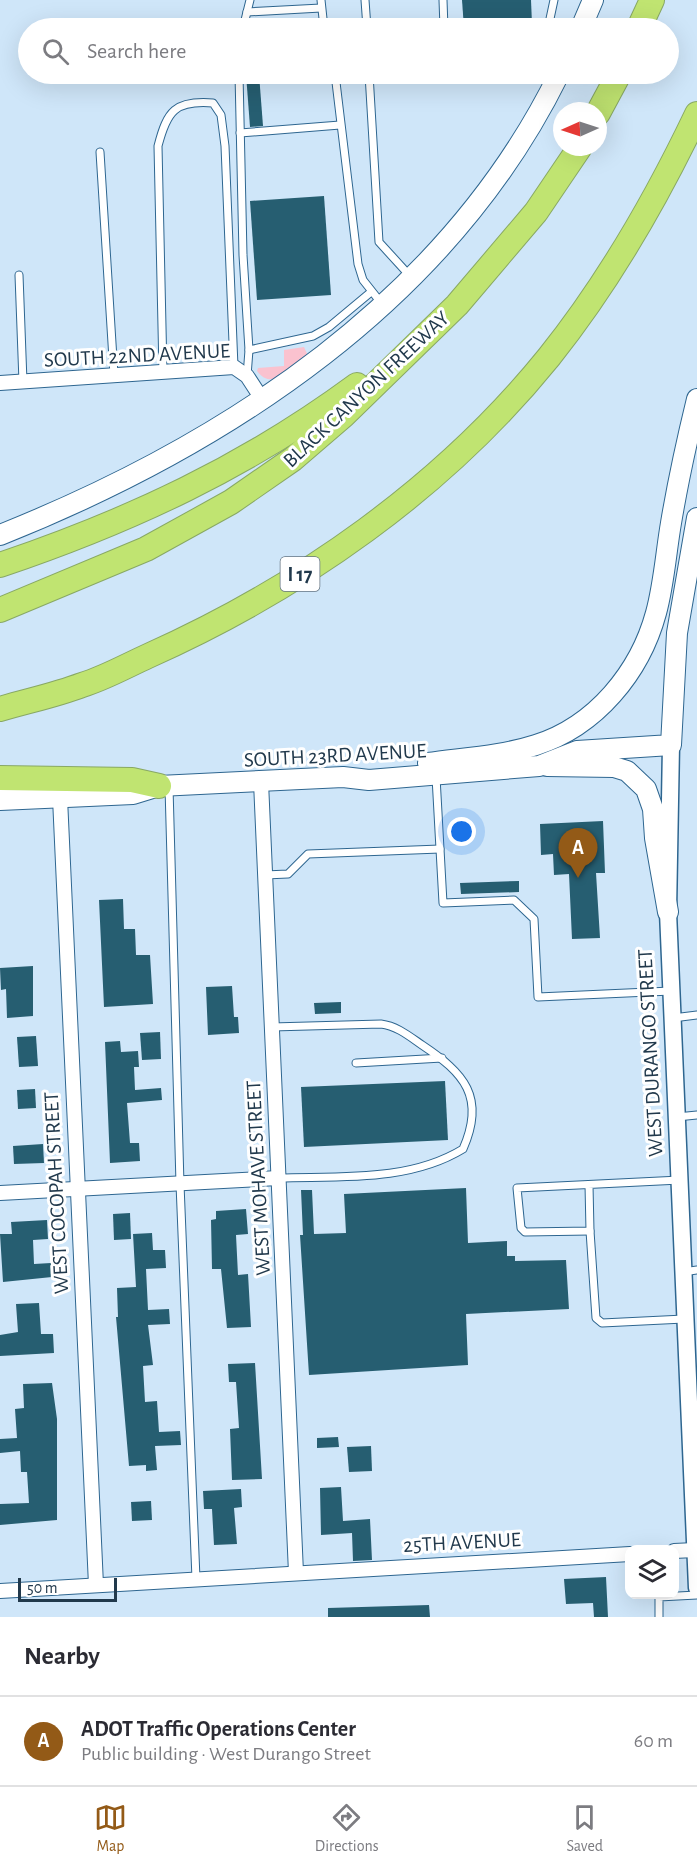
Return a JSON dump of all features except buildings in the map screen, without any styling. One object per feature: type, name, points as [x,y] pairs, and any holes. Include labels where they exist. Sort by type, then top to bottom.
[{"type":"highway","points":[[644,18],[652,0]]},
{"type":"highway","points":[[604,102],[614,84]]},
{"type":"highway","name":"I 17","points":[[0,709],[83,685],[209,629],[339,549],[414,494],[491,420],[548,358],[609,275],[662,188],[697,114]]},
{"type":"highway","name":"BLACK CANYON FREEWAY","points":[[0,610],[146,549],[231,502],[293,459],[327,430],[457,305],[536,212],[574,156]]},
{"type":"highway","points":[[0,565],[130,517],[254,455],[325,409],[457,305]]},
{"type":"highway","points":[[0,778],[132,780],[164,786]]},
{"type":"main road","points":[[585,18],[593,0]]},
{"type":"main road","points":[[0,535],[110,488],[220,428],[298,377],[336,334],[377,299],[412,278],[431,259],[490,185],[539,114],[554,84]]},
{"type":"main road","points":[[343,777],[536,745],[564,733],[596,711],[624,681],[636,663],[657,611],[675,498],[697,399]]},
{"type":"main road","name":"WEST DURANGO STREET","points":[[670,745],[677,633],[697,518]]},
{"type":"main road","name":"SOUTH 23RD AVENUE","points":[[0,800],[133,794],[164,786],[343,777],[369,780],[539,766],[577,751],[670,745]]},
{"type":"main road","points":[[539,766],[614,767],[627,771],[646,789],[653,809],[655,838],[668,912]]},
{"type":"street","name":"SOUTH 22ND AVENUE","points":[[0,383],[234,367],[247,376],[262,399]]},
{"type":"street","name":"WEST DURANGO STREET","points":[[670,745],[668,912],[680,1180],[690,1271],[686,1319],[697,1588]]},
{"type":"street","name":"WEST MOHAVE STREET","points":[[261,782],[297,1573]]},
{"type":"street","name":"WEST COCOPAH STREET","points":[[60,798],[96,1586]]},
{"type":"street","points":[[0,1193],[279,1178]]},
{"type":"street","points":[[679,1551],[696,1550]]},
{"type":"street","name":"25TH AVENUE","points":[[0,1592],[625,1554]]},
{"type":"lane","points":[[246,18],[250,0]]},
{"type":"lane","points":[[365,0],[366,18]]},
{"type":"lane","points":[[443,0],[444,18]]},
{"type":"lane","points":[[550,18],[554,0]]},
{"type":"lane","points":[[247,12],[321,4]]},
{"type":"lane","points":[[239,84],[243,255],[249,350],[247,376]]},
{"type":"lane","points":[[335,84],[358,264],[377,299]]},
{"type":"lane","points":[[370,84],[379,242],[412,278]]},
{"type":"lane","points":[[163,372],[158,146],[168,118],[178,106],[191,101],[213,103],[220,115],[225,146],[234,367]]},
{"type":"lane","points":[[240,133],[340,125]]},
{"type":"lane","points":[[100,152],[114,375]]},
{"type":"lane","points":[[19,275],[23,382]]},
{"type":"lane","points":[[249,350],[336,334]]},
{"type":"lane","points":[[436,774],[443,903],[514,900],[534,919],[538,997],[671,991]]},
{"type":"lane","points":[[164,786],[196,1579]]},
{"type":"lane","points":[[266,875],[288,874],[308,854],[440,849]]},
{"type":"lane","points":[[672,1018],[697,1016]]},
{"type":"lane","points":[[272,1026],[394,1026],[442,1058],[463,1078],[470,1091],[473,1124],[463,1149],[435,1163],[401,1172],[279,1178]]},
{"type":"lane","points":[[356,1063],[442,1058]]},
{"type":"lane","points":[[677,1117],[697,1115]]},
{"type":"lane","points":[[590,1231],[525,1232],[520,1223],[517,1188],[680,1180]]},
{"type":"lane","points":[[589,1185],[596,1318],[602,1323],[686,1319]]},
{"type":"lane","points":[[659,1617],[659,1597],[697,1595]]},
{"type":"shaded area","points":[[304,347],[309,358],[283,376],[269,379],[257,371],[258,368],[284,366],[284,350]]},
{"type":"place","name":"ADOT Traffic Operations Center","points":[[578,878]]}]
